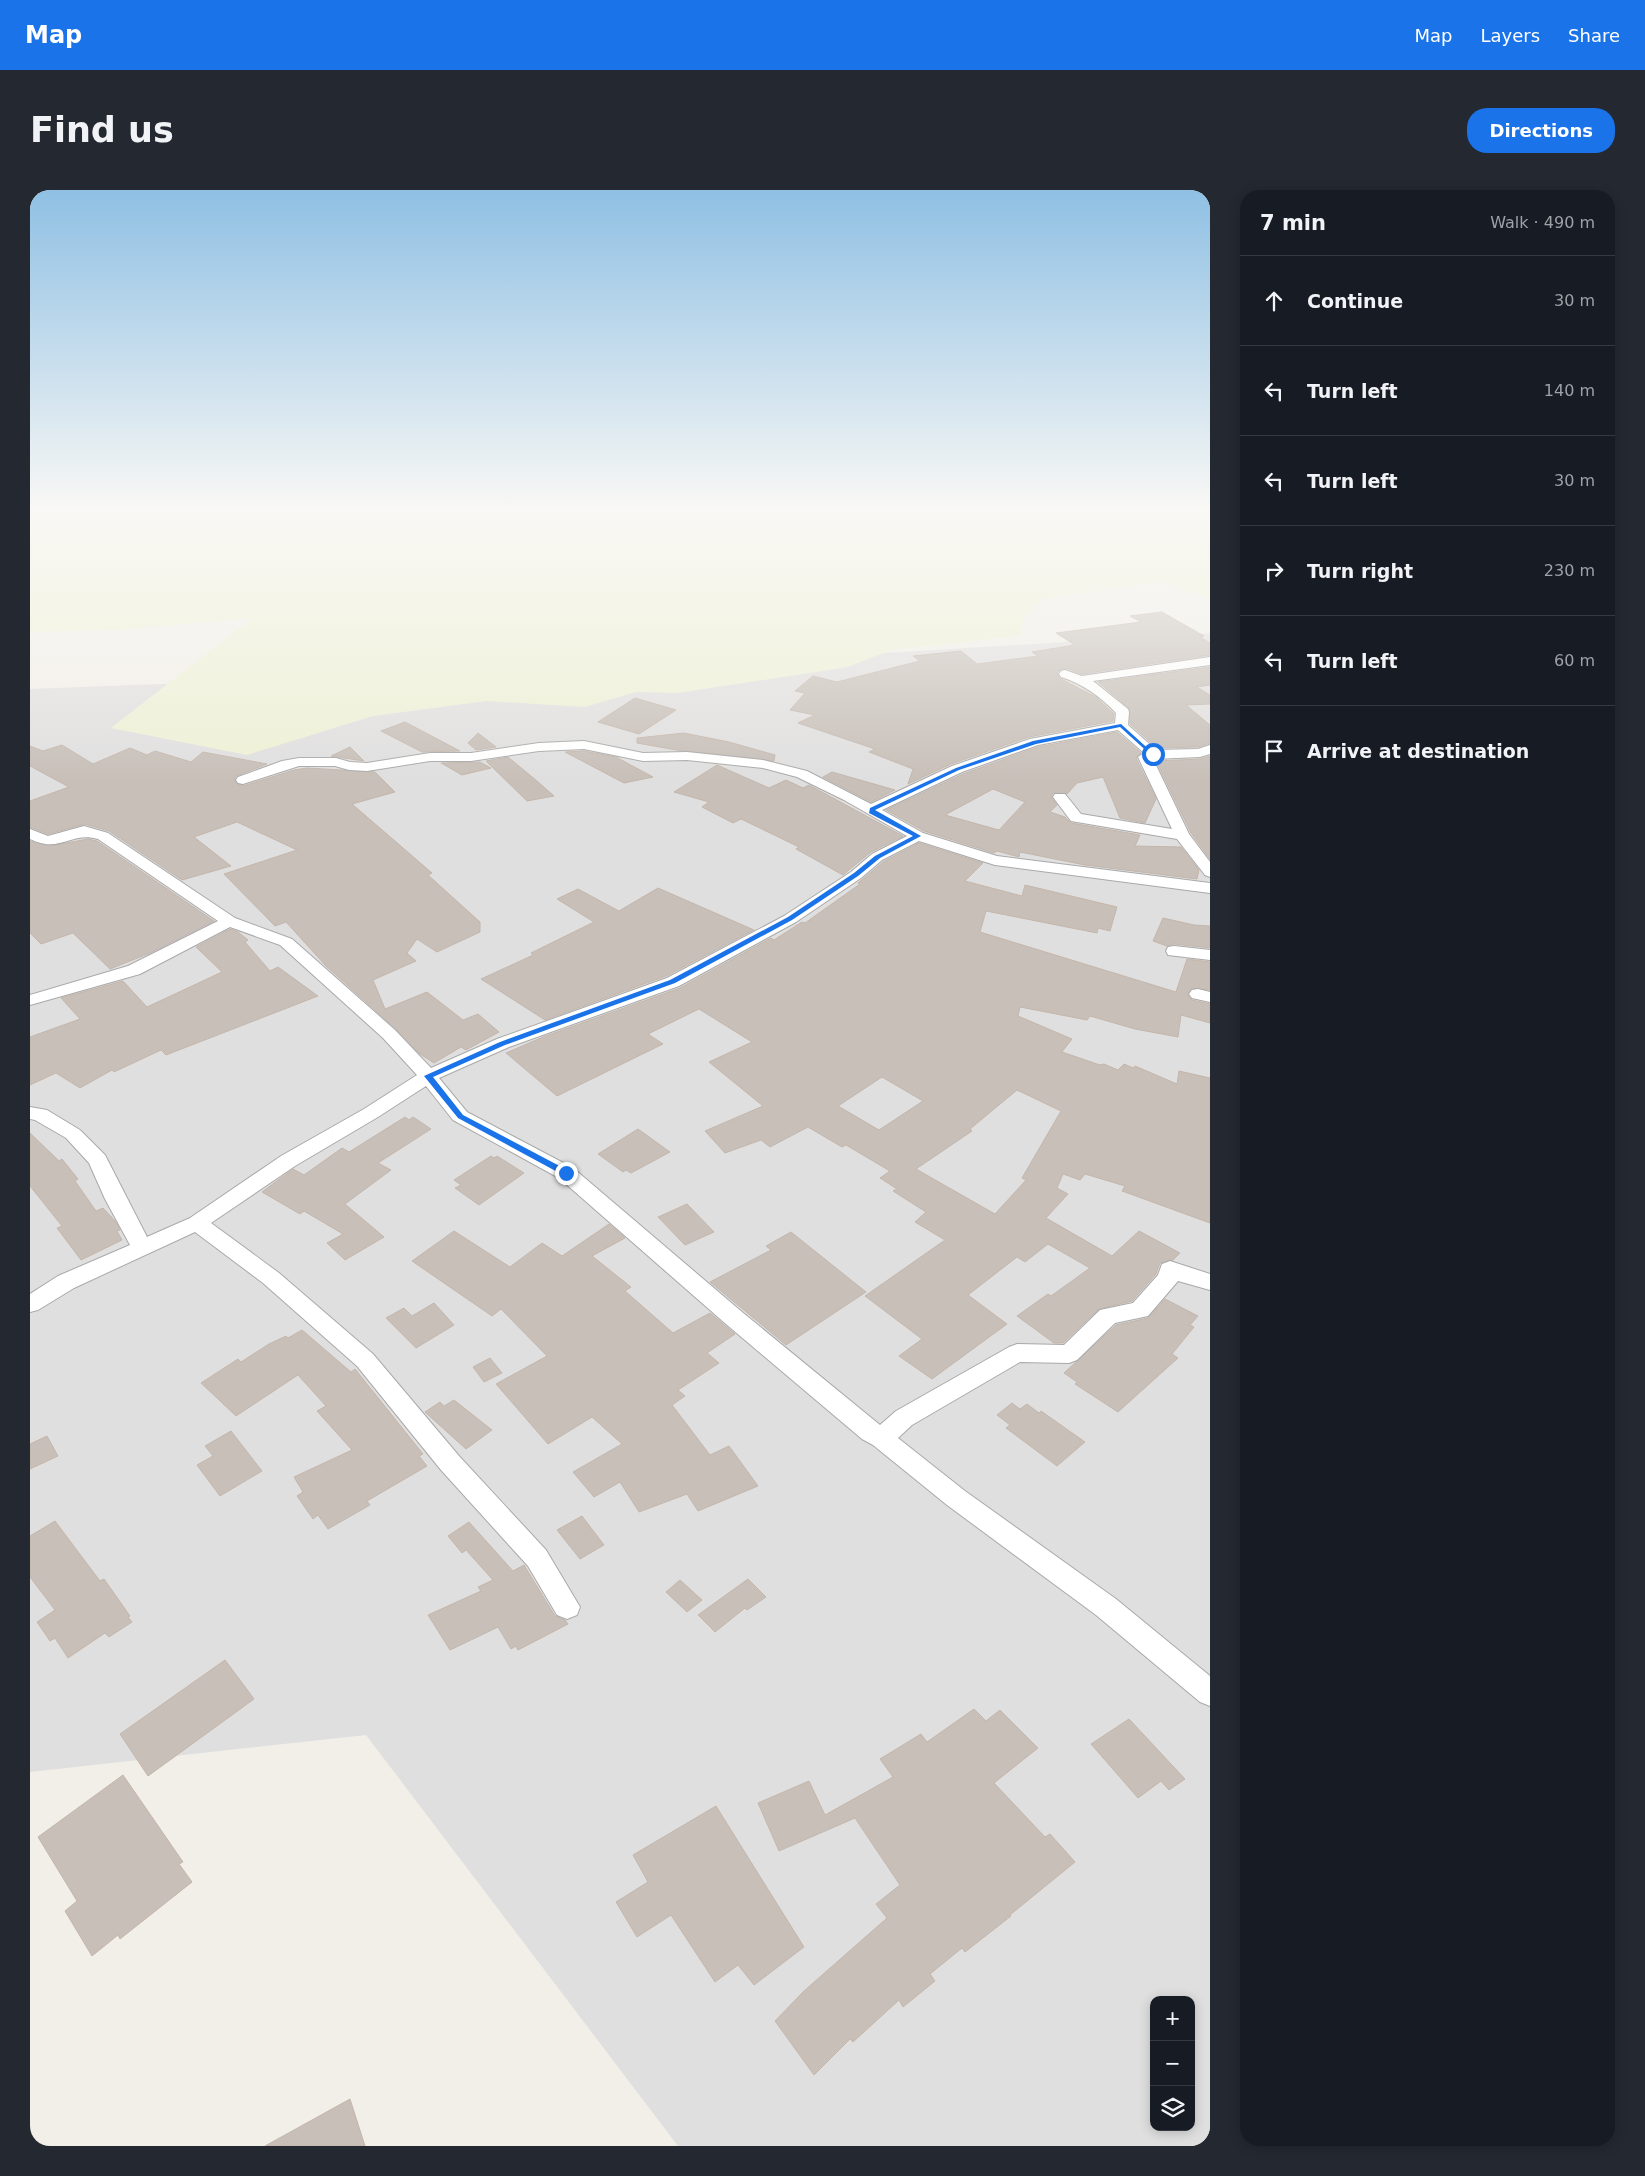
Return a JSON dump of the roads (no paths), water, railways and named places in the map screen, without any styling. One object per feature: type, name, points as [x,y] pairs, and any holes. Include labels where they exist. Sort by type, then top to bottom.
[{"type":"street","points":[[1083,679],[1210,661]]},
{"type":"street","points":[[1065,674],[1083,679],[1101,690],[1123,712],[1121,726]]},
{"type":"street","points":[[1121,726],[1153,754]]},
{"type":"street","points":[[872,811],[872,809],[958,769],[1035,742],[1121,726]]},
{"type":"street","points":[[243,780],[287,764],[299,762],[336,762],[348,766],[367,767],[430,757],[471,757],[531,748],[584,745],[643,757],[688,756],[763,764],[802,774],[849,797],[918,836],[995,860],[1210,888]]},
{"type":"street","points":[[1210,749],[1200,752],[1153,754],[1145,757],[1182,835],[1210,872]]},
{"type":"street","points":[[1060,796],[1076,818],[1182,835]]},
{"type":"street","points":[[30,834],[46,840],[61,839],[84,830],[103,836],[229,921],[286,942],[389,1034],[428,1076],[460,1116],[566,1173],[734,1318],[871,1432],[882,1438],[956,1498],[1106,1607],[1210,1693]]},
{"type":"street","points":[[30,1304],[66,1282],[197,1223],[288,1161],[371,1113],[428,1076],[503,1043],[672,982],[790,918],[856,875],[877,857],[918,836]]},
{"type":"street","points":[[30,1000],[134,970],[229,921]]},
{"type":"street","points":[[1174,951],[1210,955]]},
{"type":"street","points":[[30,1113],[40,1114],[73,1134],[98,1160],[115,1199],[142,1248]]},
{"type":"street","points":[[197,1223],[271,1278],[366,1360],[450,1463],[536,1558],[567,1608]]},
{"type":"street","points":[[882,1438],[904,1418],[1017,1353],[1069,1354],[1108,1316],[1140,1310],[1169,1277],[1170,1269],[1194,1279],[1210,1282]]}]
